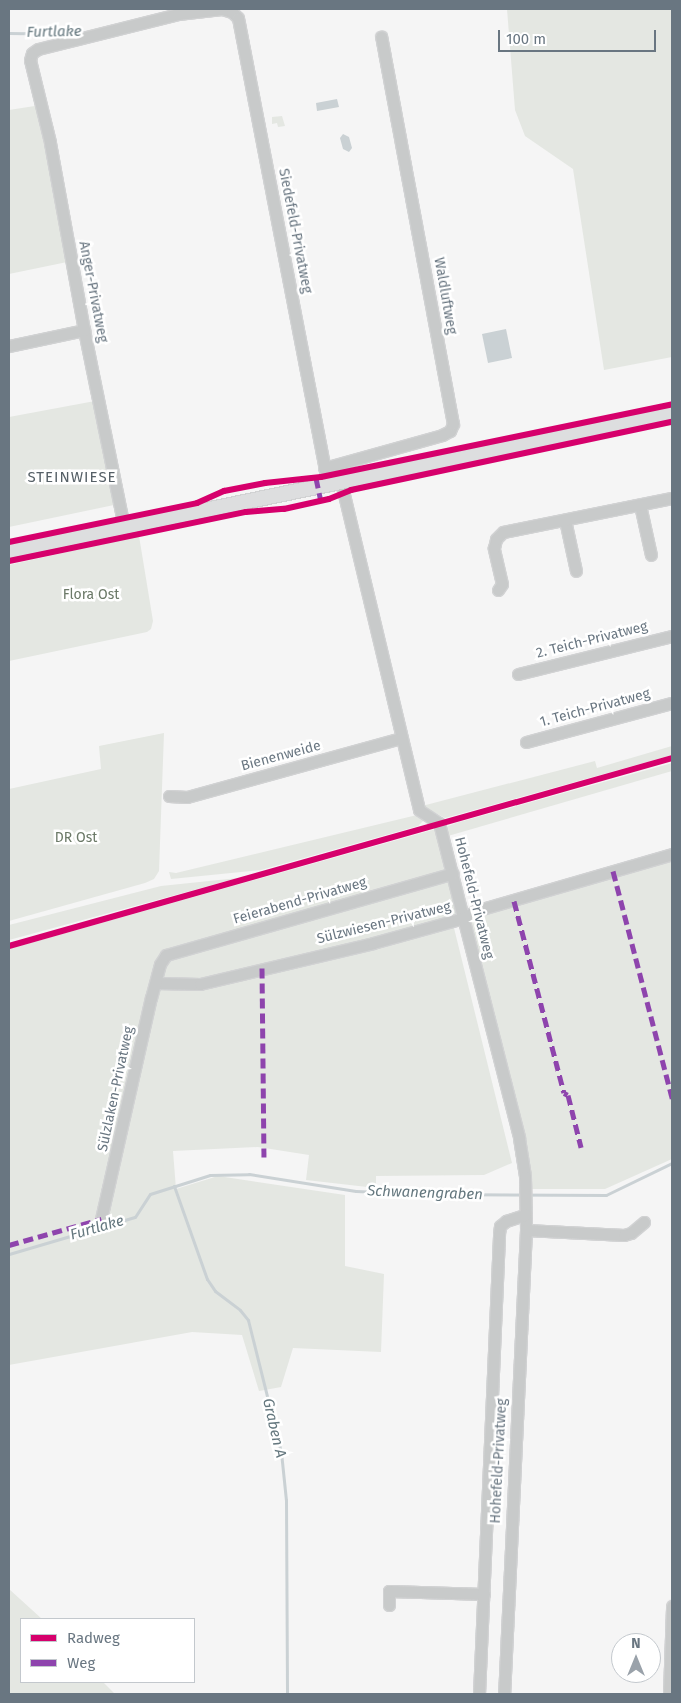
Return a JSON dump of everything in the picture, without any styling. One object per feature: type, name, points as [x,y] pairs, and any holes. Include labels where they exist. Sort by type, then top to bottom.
[{"type":"main road","points":[[9,551],[672,413]]},
{"type":"street","name":"Siedefeld-Privatweg","points":[[30,63],[32,53],[38,49],[163,18],[205,10],[222,9],[232,12],[237,17],[324,468],[335,483]]},
{"type":"street","name":"Waldluftweg","points":[[324,468],[438,436],[450,431],[453,426],[381,38]]},
{"type":"street","name":"Anger-Privatweg","points":[[30,63],[50,142],[84,330],[124,527]]},
{"type":"street","points":[[9,346],[84,330]]},
{"type":"street","name":"Hohefeld-Privatweg","points":[[335,483],[419,810],[439,823],[519,1138],[525,1187],[526,1230],[504,1694]]},
{"type":"street","points":[[498,590],[502,584],[494,548],[496,539],[503,532],[672,498]]},
{"type":"street","points":[[640,505],[651,555]]},
{"type":"street","points":[[565,520],[576,571]]},
{"type":"street","name":"2. Teich-Privatweg","points":[[518,674],[672,636]]},
{"type":"street","name":"1. Teich-Privatweg","points":[[526,742],[672,703]]},
{"type":"street","name":"Bienenweide","points":[[169,796],[187,797],[401,738]]},
{"type":"street","name":"Sülzwiesen-Privatweg","points":[[156,983],[200,984],[366,945],[464,918],[475,911],[672,854]]},
{"type":"street","name":"Feierabend-Privatweg","points":[[160,964],[166,956],[453,873]]},
{"type":"street","name":"Sülzlaken-Privatweg","points":[[102,1220],[160,964]]},
{"type":"street","name":"Hohefeld-Privatweg","points":[[479,1694],[499,1230],[503,1223],[525,1211]]},
{"type":"street","points":[[526,1230],[624,1235],[632,1233],[644,1222]]},
{"type":"street","points":[[389,1605],[389,1591],[484,1594]]},
{"type":"street","points":[[669,1694],[672,1606]]},
{"type":"green space","points":[[507,9],[672,9],[672,357],[604,370],[573,169],[525,136],[515,110]]},
{"type":"green space","points":[[41,105],[72,261],[9,274],[9,110]]},
{"type":"green space","points":[[282,116],[285,126],[278,127],[277,123],[272,124],[272,117]]},
{"type":"green space","points":[[95,401],[114,505],[9,527],[9,417]]},
{"type":"green space","name":"Flora Ost","points":[[139,536],[153,621],[151,629],[147,632],[9,661],[9,565]]},
{"type":"green space","name":"DR Ost","points":[[164,733],[159,871],[154,879],[9,921],[9,789],[101,769],[99,746]]},
{"type":"green space","points":[[672,746],[672,755],[445,818],[422,806],[595,761],[597,768]]},
{"type":"green space","points":[[672,763],[672,771],[448,836],[446,827],[456,823]]},
{"type":"green space","points":[[417,815],[424,820],[418,826],[261,870],[171,879],[169,872],[176,873]]},
{"type":"green space","points":[[436,829],[456,911],[454,928],[512,1163],[484,1175],[376,1176],[376,1188],[306,1180],[309,1155],[258,1147],[173,1151],[176,1189],[218,1176],[345,1195],[345,1266],[384,1274],[381,1352],[293,1348],[281,1387],[259,1391],[242,1335],[192,1332],[9,1365],[9,949]]},
{"type":"green space","points":[[672,858],[672,1159],[605,1189],[530,1189],[528,1155],[470,922],[473,917]]},
{"type":"green space","points":[[238,878],[9,940],[9,925],[161,886]]},
{"type":"green space","points":[[9,1589],[41,1618],[20,1618],[20,1683],[104,1683],[115,1694],[9,1694]]},
{"type":"shaded area","points":[[337,99],[339,107],[317,111],[316,103]]},
{"type":"shaded area","points":[[343,134],[349,137],[352,148],[349,152],[343,149],[340,138]]},
{"type":"shaded area","points":[[506,329],[512,358],[488,363],[482,334]]},
{"type":"waterway","name":"Furtlake","points":[[9,33],[76,34]]},
{"type":"waterway","name":"Schwanengraben","points":[[9,1254],[135,1217],[150,1194],[210,1175],[249,1174],[356,1191],[425,1194],[606,1195],[672,1163]]},
{"type":"waterway","name":"Graben A","points":[[174,1186],[207,1279],[215,1291],[240,1310],[248,1320],[281,1452],[286,1500],[287,1694]]},
{"type":"marked path","points":[[316,478],[321,501]]},
{"type":"marked path","points":[[613,871],[672,1098]]},
{"type":"marked path","points":[[514,901],[564,1093],[568,1095],[581,1147]]},
{"type":"marked path","points":[[262,968],[264,1157]]},
{"type":"marked path","points":[[9,1245],[101,1219]]},
{"type":"cycle path","points":[[9,542],[197,503],[224,491],[265,483],[321,477],[672,404]]},
{"type":"cycle path","points":[[9,561],[246,512],[284,509],[329,499],[351,490],[672,422]]},
{"type":"cycle path","points":[[9,946],[672,758]]},
{"type":"district","name":"STEINWIESE","points":[[72,478]]}]
